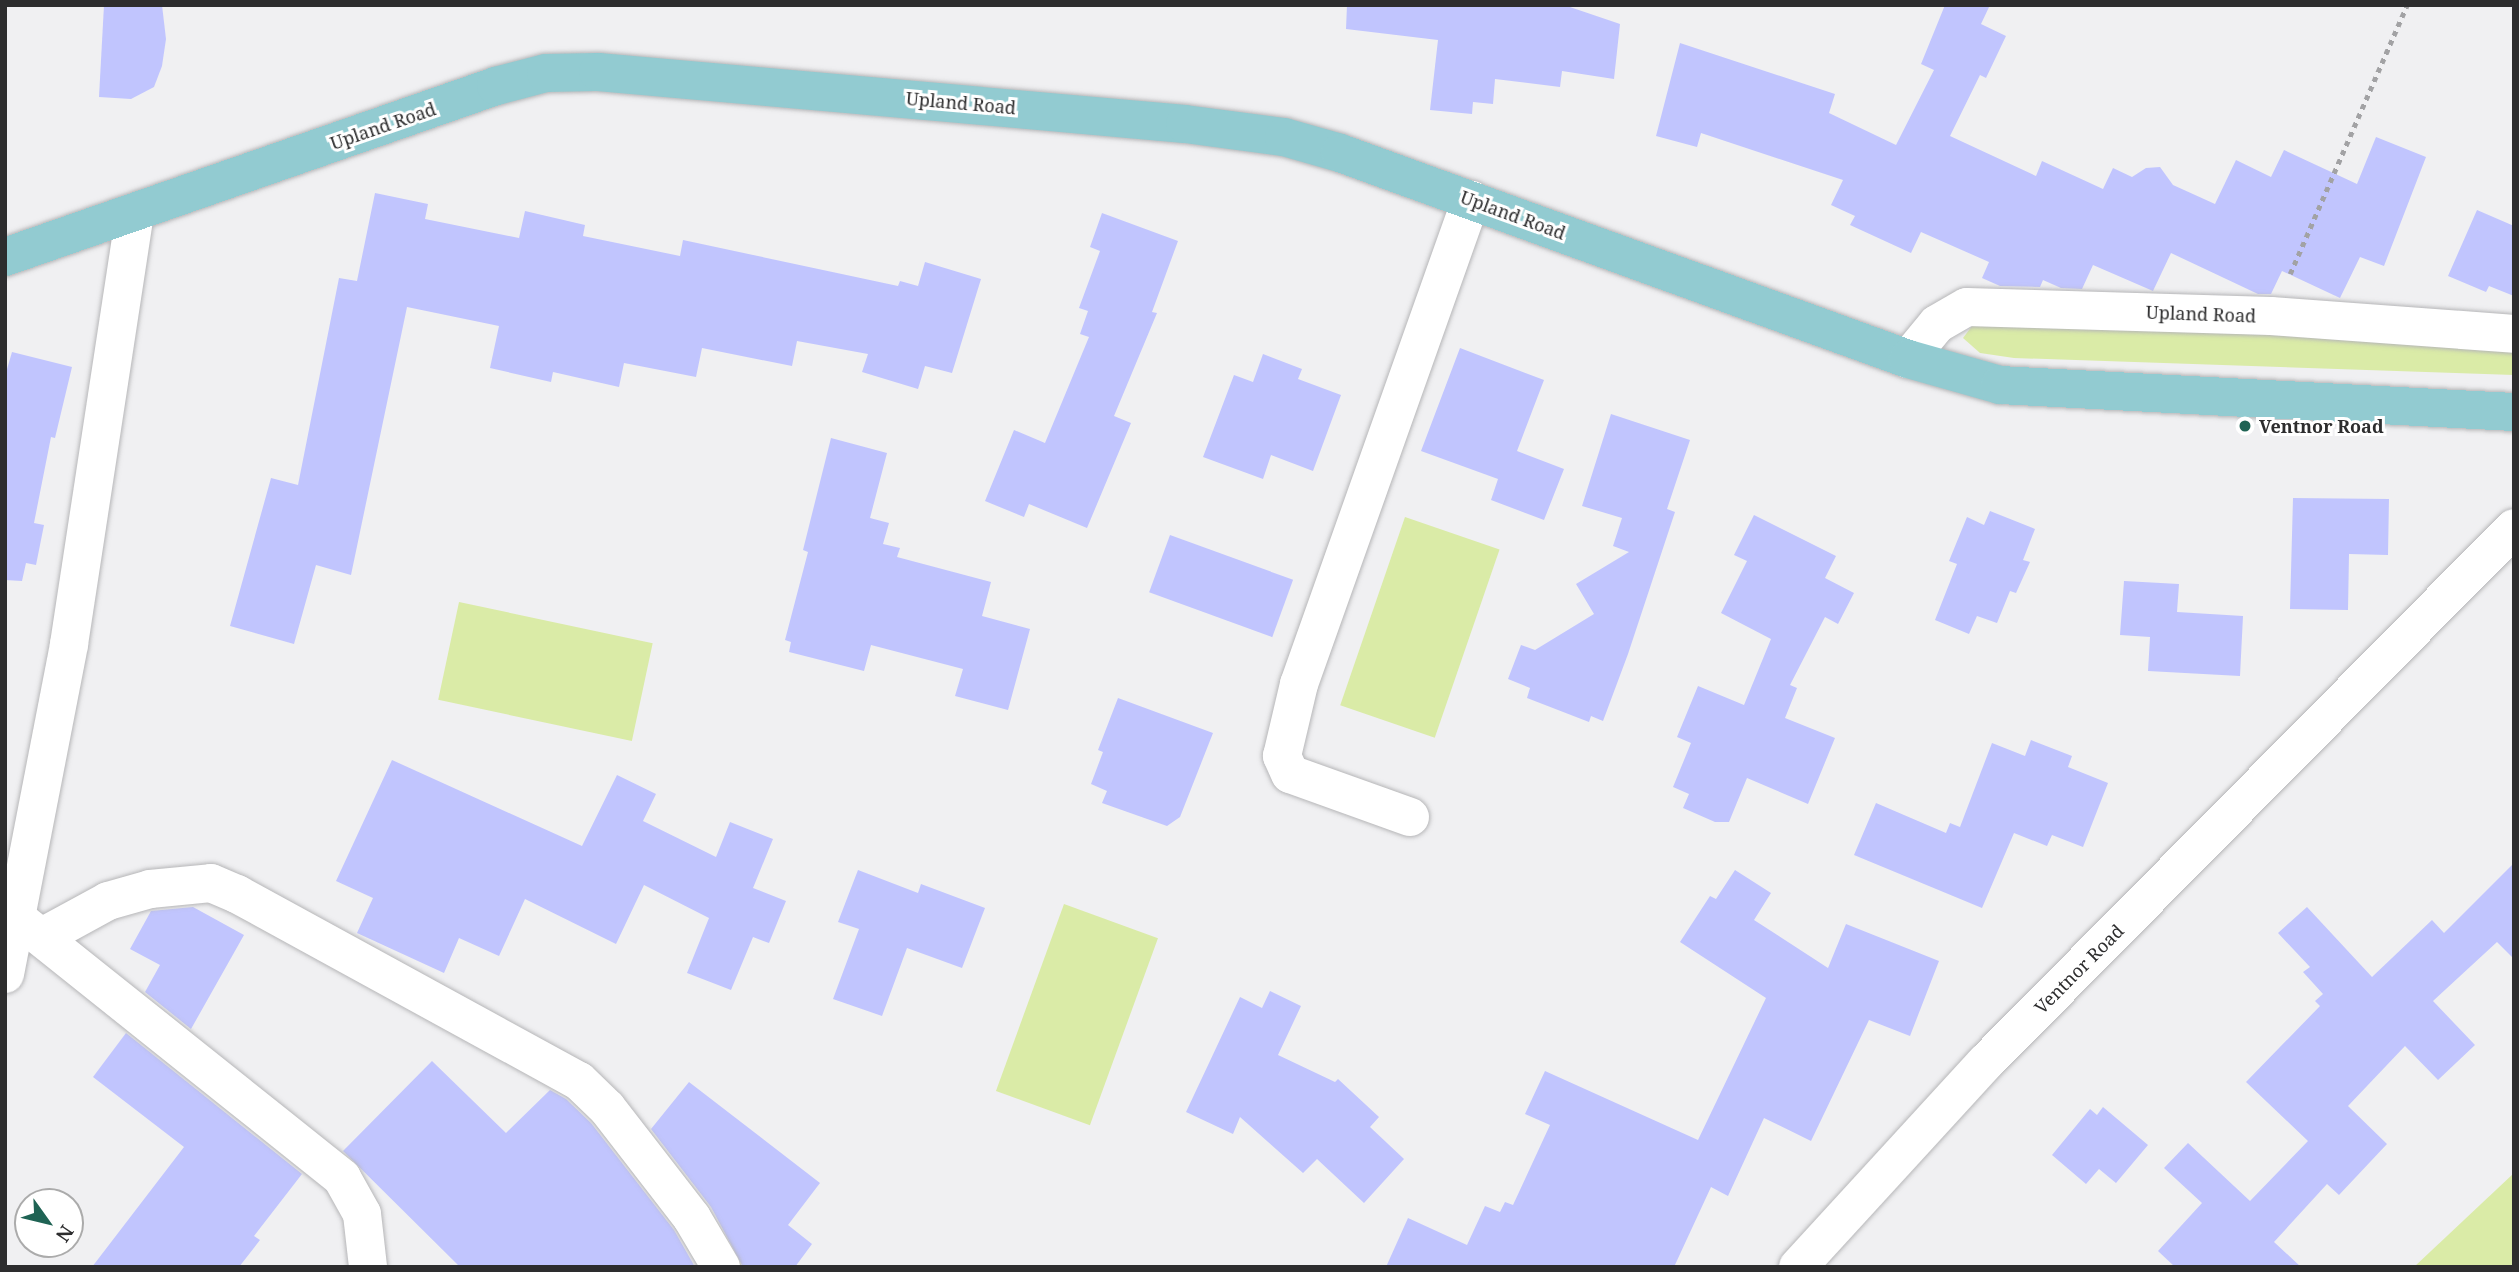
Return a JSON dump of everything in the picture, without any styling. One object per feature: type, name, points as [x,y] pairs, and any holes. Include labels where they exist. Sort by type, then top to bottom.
[{"type":"main road","name":"Upland Road","points":[[5,257],[496,86],[559,73],[746,83],[1284,137],[1471,200],[1964,378],[2026,389],[2514,412]]},
{"type":"street","points":[[1410,817],[1290,774],[1282,756],[1299,684],[1471,200]]},
{"type":"street","points":[[5,974],[29,927],[135,213]]},
{"type":"street","name":"Upland Road","points":[[1909,359],[1937,324],[1967,307],[2271,316],[2514,334]]},
{"type":"street","name":"Ventnor Road","points":[[1798,1267],[1967,1082],[2514,528]]},
{"type":"street","points":[[29,927],[150,889],[211,883],[237,894],[579,1081],[607,1108],[692,1218],[721,1267]]},
{"type":"street","points":[[29,927],[342,1178],[362,1214],[368,1267]]},
{"type":"path","points":[[2271,316],[2407,5]]},
{"type":"green space","points":[[1975,322],[2514,346],[2514,375],[2014,358],[1980,353],[1963,338]]},
{"type":"green space","points":[[1405,517],[1500,550],[1435,738],[1340,705]]},
{"type":"green space","points":[[459,602],[653,643],[632,741],[438,700]]},
{"type":"green space","points":[[1064,904],[1158,938],[1090,1125],[996,1091]]},
{"type":"green space","points":[[2514,1173],[2514,1267],[2414,1267]]},
{"type":"building","points":[[104,5],[162,5],[166,39],[162,66],[154,87],[131,99],[99,97]]},
{"type":"building","points":[[1347,5],[1564,5],[1620,24],[1614,79],[1562,71],[1560,87],[1495,79],[1493,104],[1473,102],[1472,114],[1430,110],[1438,40],[1346,29]]},
{"type":"building","points":[[1945,5],[1990,5],[1981,24],[2006,36],[1986,78],[1980,75],[1950,136],[2036,176],[2042,161],[2103,189],[2113,168],[2132,177],[2146,168],[2160,167],[2173,185],[2215,204],[2236,160],[2271,177],[2284,150],[2357,184],[2376,137],[2426,157],[2384,266],[2360,257],[2340,298],[2282,271],[2271,294],[2258,294],[2171,253],[2153,291],[2093,265],[2082,289],[2061,288],[2043,280],[2040,287],[2000,286],[1982,278],[1989,262],[1921,232],[1911,253],[1850,225],[1855,216],[1831,205],[1843,180],[1701,133],[1697,147],[1656,136],[1680,43],[1835,94],[1829,113],[1896,145],[1934,70],[1921,64]]},
{"type":"building","points":[[375,193],[428,204],[425,219],[519,238],[525,211],[585,225],[583,236],[680,256],[683,240],[898,286],[900,281],[918,286],[925,262],[981,279],[952,373],[925,366],[918,389],[862,372],[868,354],[797,341],[792,366],[702,348],[696,377],[624,363],[619,387],[553,372],[551,382],[490,368],[499,326],[407,307],[351,575],[316,565],[294,644],[230,626],[271,478],[298,485],[339,278],[357,281]]},
{"type":"building","points":[[2477,210],[2514,226],[2514,296],[2489,286],[2486,292],[2448,276]]},
{"type":"building","points":[[1102,213],[1178,241],[1152,312],[1157,313],[1114,416],[1131,423],[1087,528],[1029,504],[1024,517],[985,501],[1014,430],[1045,443],[1089,337],[1080,334],[1088,311],[1079,308],[1100,251],[1090,247]]},
{"type":"building","points":[[1460,348],[1544,380],[1517,451],[1564,469],[1544,520],[1491,500],[1498,479],[1421,451]]},
{"type":"building","points":[[12,352],[72,367],[55,438],[51,437],[34,523],[44,525],[36,565],[26,563],[22,581],[5,580],[5,376]]},
{"type":"building","points":[[1263,354],[1302,369],[1298,379],[1341,395],[1313,471],[1271,455],[1263,479],[1203,457],[1234,375],[1253,382]]},
{"type":"building","points":[[1611,414],[1690,440],[1667,509],[1675,512],[1628,654],[1603,721],[1591,716],[1589,722],[1527,698],[1530,688],[1508,679],[1521,645],[1535,650],[1594,614],[1576,584],[1629,552],[1613,546],[1622,518],[1582,506]]},
{"type":"building","points":[[831,438],[887,453],[870,518],[889,523],[883,544],[900,548],[897,557],[991,582],[982,616],[1030,629],[1008,710],[955,696],[963,669],[871,645],[864,671],[789,652],[791,642],[785,640],[808,552],[803,550]]},
{"type":"building","points":[[2293,498],[2389,499],[2388,555],[2349,554],[2348,610],[2290,609]]},
{"type":"building","points":[[1990,511],[2035,529],[2023,560],[2030,562],[2016,593],[2010,591],[1997,623],[1977,616],[1969,634],[1935,620],[1957,564],[1949,561],[1967,517],[1984,525]]},
{"type":"building","points":[[1754,515],[1836,556],[1825,578],[1854,593],[1838,624],[1825,617],[1790,685],[1797,688],[1785,718],[1835,738],[1808,804],[1747,778],[1729,822],[1715,822],[1683,808],[1689,794],[1673,787],[1691,743],[1677,737],[1698,686],[1744,705],[1771,639],[1721,613],[1747,561],[1734,555]]},
{"type":"building","points":[[1170,535],[1293,580],[1272,637],[1149,592]]},
{"type":"building","points":[[2124,581],[2179,584],[2177,612],[2243,616],[2240,676],[2148,671],[2150,637],[2120,635]]},
{"type":"building","points":[[1118,698],[1213,733],[1180,817],[1167,826],[1102,803],[1107,791],[1091,784],[1103,752],[1098,750]]},
{"type":"building","points":[[2031,740],[2072,756],[2068,767],[2108,783],[2083,847],[2052,835],[2047,846],[2014,833],[1982,908],[1854,855],[1876,803],[1946,833],[1950,823],[1960,827],[1992,743],[2025,756]]},
{"type":"building","points":[[392,760],[582,846],[617,775],[656,794],[643,821],[716,857],[730,822],[773,839],[753,888],[786,901],[769,943],[753,937],[731,990],[687,973],[709,918],[644,885],[616,944],[525,899],[499,956],[459,938],[444,973],[357,933],[373,898],[336,881]]},
{"type":"building","points":[[2514,863],[2514,959],[2497,942],[2433,1001],[2475,1045],[2438,1080],[2405,1046],[2348,1106],[2387,1144],[2339,1195],[2327,1184],[2274,1242],[2301,1267],[2175,1267],[2158,1251],[2202,1203],[2164,1168],[2188,1143],[2250,1201],[2308,1141],[2246,1082],[2320,1006],[2315,1001],[2323,994],[2303,972],[2310,967],[2278,933],[2307,907],[2372,977],[2432,920],[2444,933]]},
{"type":"building","points":[[858,870],[918,893],[921,884],[985,908],[962,968],[907,948],[882,1016],[833,999],[859,929],[838,922]]},
{"type":"building","points":[[1735,870],[1771,893],[1754,920],[1828,968],[1846,924],[1939,961],[1910,1036],[1869,1020],[1811,1141],[1764,1118],[1728,1196],[1711,1187],[1674,1267],[1386,1267],[1408,1218],[1467,1245],[1485,1206],[1500,1212],[1505,1202],[1513,1205],[1550,1125],[1525,1114],[1545,1071],[1698,1140],[1766,998],[1680,942],[1710,896],[1716,899]]},
{"type":"building","points":[[193,907],[244,935],[191,1029],[145,992],[160,965],[130,949],[151,911]]},
{"type":"building","points":[[1270,991],[1301,1006],[1278,1055],[1335,1082],[1338,1079],[1379,1117],[1370,1127],[1404,1159],[1364,1203],[1317,1159],[1303,1173],[1240,1117],[1233,1134],[1186,1112],[1240,997],[1262,1008]]},
{"type":"building","points":[[126,1033],[302,1174],[254,1236],[260,1240],[239,1267],[92,1267],[184,1147],[93,1077]]},
{"type":"building","points":[[432,1061],[506,1133],[550,1090],[566,1099],[591,1123],[674,1230],[695,1267],[460,1267],[343,1151]]},
{"type":"building","points":[[689,1082],[820,1183],[788,1225],[812,1244],[795,1267],[743,1267],[711,1207],[651,1129]]},
{"type":"building","points":[[2103,1107],[2148,1145],[2116,1183],[2099,1169],[2086,1184],[2052,1155],[2090,1109],[2097,1115]]},
{"type":"place","name":"Ventnor Road","points":[[2245,426]]}]
